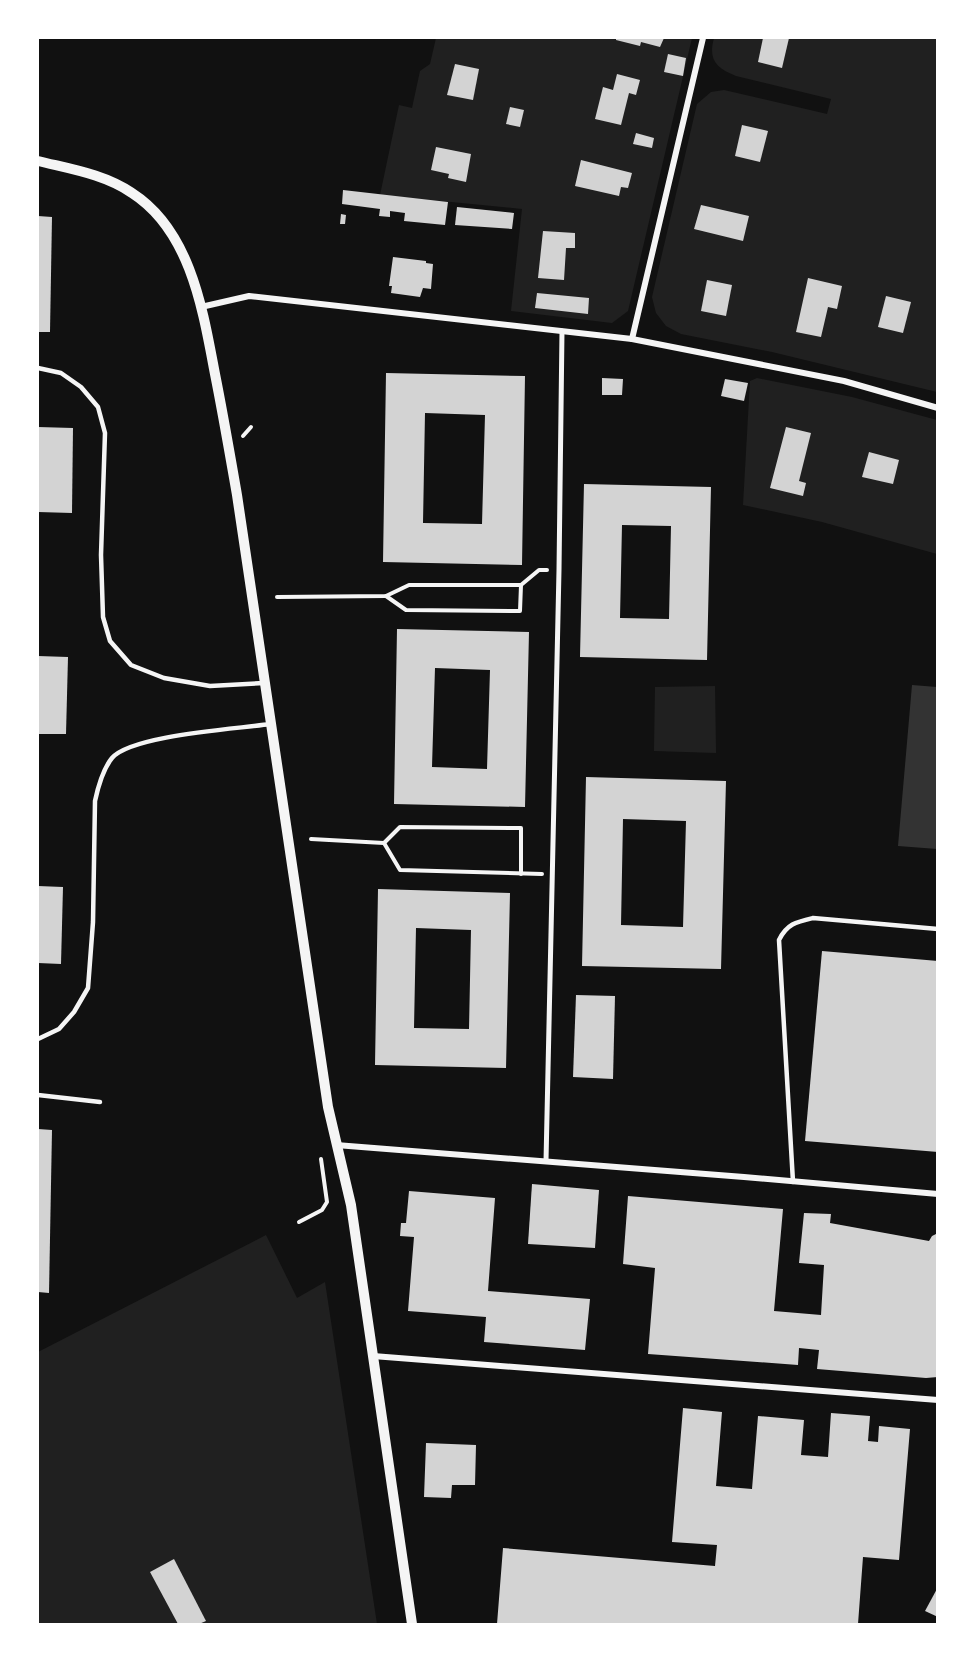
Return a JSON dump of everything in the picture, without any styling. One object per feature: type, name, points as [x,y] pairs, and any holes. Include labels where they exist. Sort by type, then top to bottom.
[{"type":"street","points":[[632,339],[703,38]]},
{"type":"street","points":[[38,161],[103,178],[132,193],[148,205],[165,225],[182,254],[201,307],[225,422],[328,1107],[351,1205],[412,1624]]},
{"type":"street","points":[[201,307],[249,296],[632,339],[844,381],[938,408]]},
{"type":"street","points":[[546,1161],[562,331]]},
{"type":"street","points":[[336,1145],[938,1194]]},
{"type":"street","points":[[372,1356],[938,1400]]},
{"type":"lane","points":[[38,368],[61,373],[81,387],[98,407],[103,424],[105,433],[101,555],[103,617],[110,641],[131,664],[164,678],[210,686],[264,683]]},
{"type":"lane","points":[[38,1039],[59,1029],[74,1012],[88,988],[93,922],[95,801],[99,783],[112,758],[133,744],[270,724]]},
{"type":"lane","points":[[793,1182],[779,940],[784,930],[796,922],[813,918],[938,929]]},
{"type":"lane","points":[[38,1095],[100,1102]]},
{"type":"path","points":[[277,597],[386,596],[409,585],[521,585],[539,570],[559,570]]},
{"type":"path","points":[[386,596],[406,610],[520,611],[521,585]]},
{"type":"path","points":[[311,839],[384,843],[400,827],[521,828],[520,874]]},
{"type":"path","points":[[384,843],[400,870],[552,874]]},
{"type":"path","points":[[299,1222],[322,1210],[327,1202],[321,1159]]},
{"type":"shaded area","points":[[436,38],[692,38],[628,311],[612,323],[511,311],[522,209],[380,195],[399,105],[412,108],[420,71],[430,64]]},
{"type":"shaded area","points":[[714,38],[937,38],[937,392],[772,352],[681,334],[666,326],[656,313],[652,297],[697,104],[711,92],[724,90],[827,114],[831,99],[736,76],[723,70],[713,58]]},
{"type":"shaded area","points":[[757,378],[852,397],[937,420],[937,554],[822,522],[743,505],[750,381]]},
{"type":"shaded area","points":[[912,685],[937,687],[937,849],[898,846]]},
{"type":"shaded area","points":[[715,686],[716,753],[654,751],[655,687]]},
{"type":"shaded area","points":[[266,1235],[297,1298],[325,1282],[377,1624],[38,1624],[38,1352]]},
{"type":"building","points":[[616,38],[664,38],[660,47],[641,42],[640,46],[616,40]]},
{"type":"building","points":[[763,38],[789,38],[782,68],[758,62]]},
{"type":"building","points":[[668,54],[686,58],[683,76],[664,72]]},
{"type":"building","points":[[455,64],[479,69],[473,100],[447,95]]},
{"type":"building","points":[[617,74],[640,80],[636,95],[629,93],[621,125],[595,119],[603,87],[613,90]]},
{"type":"building","points":[[510,107],[524,110],[520,127],[506,124]]},
{"type":"building","points":[[742,125],[768,131],[760,162],[735,156]]},
{"type":"building","points":[[636,133],[654,138],[652,148],[633,144]]},
{"type":"building","points":[[436,147],[471,154],[466,182],[448,178],[449,174],[431,170]]},
{"type":"building","points":[[581,160],[632,173],[628,188],[621,187],[619,196],[575,186]]},
{"type":"building","points":[[343,190],[448,202],[445,225],[404,221],[405,213],[390,211],[390,217],[379,216],[380,209],[342,204]]},
{"type":"building","points":[[701,205],[749,216],[743,241],[694,229]]},
{"type":"building","points":[[457,207],[514,213],[512,229],[455,225]]},
{"type":"building","points":[[341,214],[346,215],[345,224],[340,224]]},
{"type":"building","points":[[38,216],[52,217],[50,332],[38,332]]},
{"type":"building","points":[[543,231],[575,233],[575,248],[566,248],[564,280],[538,278]]},
{"type":"building","points":[[393,257],[433,264],[431,289],[423,288],[420,297],[391,293],[392,286],[389,286]]},
{"type":"building","points":[[808,278],[842,286],[837,309],[828,307],[821,337],[796,332]]},
{"type":"building","points":[[707,280],[732,285],[726,316],[701,311]]},
{"type":"building","points":[[537,293],[589,298],[588,314],[535,308]]},
{"type":"building","points":[[886,296],[911,302],[903,333],[878,327]]},
{"type":"building","points":[[386,373],[525,376],[522,565],[383,562]],"holes":[[[425,413],[485,415],[482,524],[423,523]]]},
{"type":"building","points":[[602,378],[623,379],[622,395],[602,395]]},
{"type":"building","points":[[725,379],[748,383],[744,401],[721,396]]},
{"type":"building","points":[[38,427],[73,428],[72,513],[38,512]]},
{"type":"building","points":[[786,427],[811,433],[799,481],[806,483],[803,496],[770,488]]},
{"type":"building","points":[[869,452],[899,460],[893,484],[862,477]]},
{"type":"building","points":[[584,484],[711,487],[707,660],[580,657]],"holes":[[[622,525],[671,526],[669,619],[620,618]]]},
{"type":"building","points":[[397,629],[529,632],[525,807],[394,804]],"holes":[[[435,668],[490,670],[487,769],[432,767]]]},
{"type":"building","points":[[38,656],[68,657],[66,734],[38,734]]},
{"type":"building","points":[[586,777],[726,781],[721,969],[582,966]],"holes":[[[623,819],[686,821],[683,927],[621,925]]]},
{"type":"building","points":[[38,886],[63,887],[61,964],[38,963]]},
{"type":"building","points":[[378,889],[510,893],[506,1068],[375,1065]],"holes":[[[416,928],[471,930],[469,1029],[414,1028]]]},
{"type":"building","points":[[822,951],[938,961],[938,1152],[805,1141]]},
{"type":"building","points":[[576,995],[615,996],[613,1079],[573,1077]]},
{"type":"building","points":[[38,1129],[52,1130],[49,1293],[38,1292]]},
{"type":"building","points":[[532,1184],[599,1190],[595,1248],[528,1244]]},
{"type":"building","points":[[409,1191],[495,1198],[488,1291],[590,1299],[585,1350],[484,1342],[486,1317],[408,1311],[414,1237],[400,1236],[401,1223],[406,1223]]},
{"type":"building","points":[[628,1196],[783,1209],[774,1311],[821,1315],[824,1265],[799,1263],[804,1213],[831,1214],[830,1223],[929,1241],[938,1233],[938,1377],[817,1369],[819,1350],[799,1348],[798,1365],[648,1354],[655,1268],[623,1264]]},
{"type":"building","points":[[683,1408],[722,1412],[716,1486],[752,1489],[758,1416],[804,1420],[801,1455],[828,1457],[831,1413],[870,1416],[868,1441],[878,1442],[879,1426],[910,1429],[899,1560],[863,1557],[858,1624],[497,1624],[503,1548],[715,1566],[717,1545],[672,1542]]},
{"type":"building","points":[[426,1443],[476,1445],[475,1485],[452,1485],[451,1498],[424,1497]]},
{"type":"building","points":[[174,1559],[206,1621],[199,1624],[178,1624],[150,1572]]},
{"type":"building","points":[[938,1587],[938,1617],[925,1611]]}]
